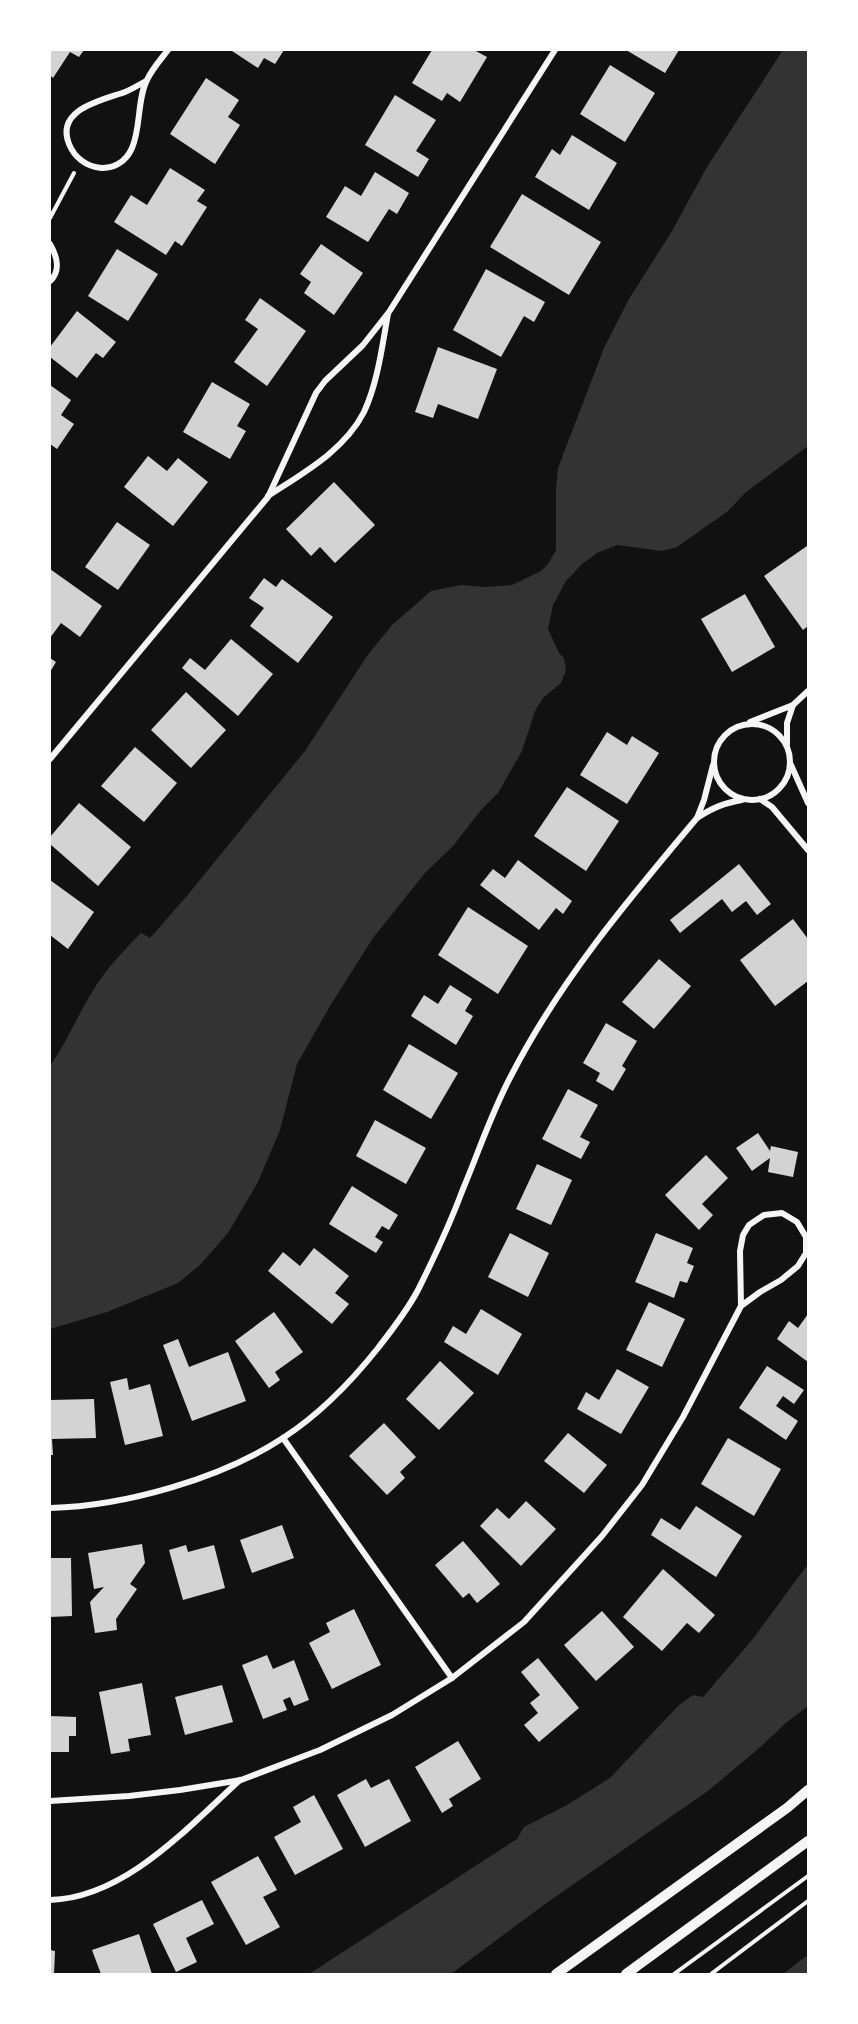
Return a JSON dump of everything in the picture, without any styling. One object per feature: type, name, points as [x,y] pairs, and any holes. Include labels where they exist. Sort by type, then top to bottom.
[{"type":"street","points":[[146,81],[127,91],[80,108],[69,123],[66,138],[72,152],[81,162],[95,168],[109,167],[123,161],[132,148],[146,81],[168,50]]},
{"type":"street","points":[[268,497],[316,393],[325,381],[363,345],[389,312],[555,50]]},
{"type":"street","points":[[50,244],[58,263],[54,277],[50,281]]},
{"type":"street","points":[[50,759],[268,497],[334,450],[347,436],[363,413],[375,378],[389,312]]},
{"type":"street","points":[[50,1508],[109,1501],[165,1489],[237,1462],[283,1438],[325,1406],[361,1369],[390,1332],[416,1293],[510,1076],[557,995],[582,960],[697,818],[704,801],[716,749],[722,738],[732,729],[793,705],[808,691]]},
{"type":"street","points":[[793,705],[787,723],[787,744],[791,764],[808,803]]},
{"type":"street","points":[[743,724],[756,723],[768,727],[779,734],[787,744]]},
{"type":"street","points":[[714,762],[716,775],[722,786],[732,795],[744,800]]},
{"type":"street","points":[[697,818],[726,802],[760,800],[772,795],[788,776],[791,764]]},
{"type":"street","points":[[760,800],[772,807],[808,850]]},
{"type":"street","points":[[50,1801],[149,1794],[240,1780],[320,1750],[392,1715],[452,1678],[524,1622],[603,1536],[642,1485],[684,1417],[741,1306],[798,1266],[806,1253],[806,1237],[797,1222],[782,1213],[764,1215],[749,1225],[743,1235],[740,1251],[741,1306]]},
{"type":"street","points":[[283,1438],[452,1678]]},
{"type":"street","points":[[50,1900],[86,1893],[121,1879],[166,1847],[240,1780]]},
{"type":"street","points":[[556,1974],[787,1808],[808,1790]]},
{"type":"street","points":[[626,1974],[808,1841]]},
{"type":"path","points":[[50,218],[81,162]]},
{"type":"path","points":[[674,1974],[808,1876]]},
{"type":"path","points":[[711,1974],[808,1900]]},
{"type":"shaded area","points":[[783,50],[808,50],[808,446],[746,492],[728,511],[677,547],[662,551],[617,545],[597,553],[582,564],[566,581],[553,605],[548,629],[559,653],[564,658],[566,670],[561,683],[543,698],[535,711],[522,751],[498,793],[481,810],[453,846],[425,873],[373,938],[330,1006],[297,1064],[280,1130],[258,1182],[228,1233],[200,1265],[178,1283],[107,1312],[50,1329],[50,1066],[91,994],[107,970],[135,939],[141,933],[150,938],[186,897],[305,751],[367,656],[392,625],[431,591],[461,585],[484,587],[512,585],[541,571],[548,564],[556,550],[558,468],[604,348],[629,299],[672,231],[707,167]]},
{"type":"shaded area","points":[[808,1564],[808,1706],[708,1791],[545,1904],[451,1974],[309,1974],[517,1839],[524,1827],[567,1805],[610,1778],[679,1705],[693,1695],[703,1697],[752,1640]]},
{"type":"shaded area","points":[[808,1955],[808,1974],[783,1974]]},
{"type":"building","points":[[50,50],[84,50],[79,57],[70,52],[53,78],[50,75]]},
{"type":"building","points":[[233,50],[284,50],[275,64],[264,58],[258,68]]},
{"type":"building","points":[[432,50],[474,50],[487,57],[460,102],[447,93],[442,101],[412,83]]},
{"type":"building","points":[[626,50],[679,50],[665,73]]},
{"type":"building","points":[[610,65],[655,93],[625,142],[580,114]]},
{"type":"building","points":[[206,78],[239,100],[228,117],[240,125],[215,164],[170,134]]},
{"type":"building","points":[[395,95],[436,120],[416,151],[429,159],[418,177],[365,145]]},
{"type":"building","points":[[572,135],[617,163],[589,210],[535,177],[552,149],[560,155]]},
{"type":"building","points":[[170,168],[205,190],[197,201],[207,207],[182,246],[175,241],[166,255],[114,222],[131,195],[147,205]]},
{"type":"building","points":[[375,172],[409,193],[397,214],[389,209],[368,242],[326,217],[345,186],[361,196]]},
{"type":"building","points":[[522,194],[601,242],[569,295],[490,247]]},
{"type":"building","points":[[321,244],[363,273],[334,315],[304,293],[311,282],[300,274]]},
{"type":"building","points":[[117,249],[158,274],[128,321],[88,296]]},
{"type":"building","points":[[486,269],[545,302],[534,322],[524,316],[501,357],[453,330]]},
{"type":"building","points":[[260,298],[306,331],[267,386],[234,362],[258,329],[245,320]]},
{"type":"building","points":[[77,311],[116,342],[103,358],[96,353],[77,378],[50,357],[50,347]]},
{"type":"building","points":[[438,347],[497,369],[478,419],[438,404],[433,418],[415,412]]},
{"type":"building","points":[[212,382],[250,404],[237,426],[246,431],[230,459],[183,432]]},
{"type":"building","points":[[50,385],[71,400],[61,415],[74,424],[57,449],[50,444]]},
{"type":"building","points":[[148,456],[167,471],[178,458],[208,482],[173,526],[124,487]]},
{"type":"building","points":[[334,482],[375,525],[335,563],[320,547],[311,556],[286,529]]},
{"type":"building","points":[[117,522],[150,545],[118,590],[85,567]]},
{"type":"building","points":[[807,546],[808,626],[803,630],[764,576]]},
{"type":"building","points":[[50,569],[102,606],[80,637],[61,623],[50,638]]},
{"type":"building","points":[[264,578],[276,587],[282,579],[333,617],[298,663],[250,626],[264,608],[249,598]]},
{"type":"building","points":[[745,594],[775,647],[732,672],[701,619]]},
{"type":"building","points":[[231,639],[273,674],[238,716],[182,668],[190,658],[205,670]]},
{"type":"building","points":[[50,658],[56,662],[50,672]]},
{"type":"building","points":[[186,692],[226,730],[191,768],[151,730]]},
{"type":"building","points":[[607,732],[627,745],[632,736],[659,753],[627,804],[580,775]]},
{"type":"building","points":[[135,747],[177,783],[144,822],[101,786]]},
{"type":"building","points":[[567,787],[619,821],[586,871],[534,836]]},
{"type":"building","points":[[79,803],[131,847],[98,886],[50,844],[50,837]]},
{"type":"building","points":[[518,860],[572,901],[563,914],[556,908],[539,930],[480,885],[493,869],[505,878]]},
{"type":"building","points":[[739,864],[771,904],[757,915],[746,901],[732,912],[722,899],[680,933],[670,920]]},
{"type":"building","points":[[50,880],[94,912],[68,949],[50,935]]},
{"type":"building","points":[[468,907],[528,946],[498,994],[438,955]]},
{"type":"building","points":[[793,919],[808,939],[808,981],[775,1006],[740,960]]},
{"type":"building","points":[[659,959],[691,986],[654,1029],[622,1002]]},
{"type":"building","points":[[450,985],[472,999],[465,1011],[473,1016],[456,1045],[411,1016],[424,995],[438,1004]]},
{"type":"building","points":[[606,1023],[637,1041],[622,1066],[626,1069],[613,1091],[596,1081],[600,1073],[583,1063]]},
{"type":"building","points":[[409,1044],[458,1073],[431,1119],[383,1090]]},
{"type":"building","points":[[568,1089],[598,1105],[580,1137],[590,1142],[581,1159],[542,1139]]},
{"type":"building","points":[[375,1120],[426,1148],[406,1184],[356,1156]]},
{"type":"building","points":[[758,1133],[770,1151],[771,1146],[798,1152],[793,1177],[768,1172],[770,1158],[752,1171],[736,1148]]},
{"type":"building","points":[[706,1155],[728,1178],[702,1204],[713,1215],[699,1230],[665,1195]]},
{"type":"building","points":[[537,1164],[572,1180],[551,1225],[516,1209]]},
{"type":"building","points":[[352,1186],[398,1215],[389,1230],[382,1226],[375,1237],[383,1242],[376,1253],[329,1224]]},
{"type":"building","points":[[510,1233],[549,1253],[528,1297],[488,1277]]},
{"type":"building","points":[[656,1233],[693,1248],[687,1263],[694,1266],[687,1283],[680,1281],[674,1298],[635,1282]]},
{"type":"building","points":[[314,1248],[349,1276],[335,1293],[349,1304],[332,1324],[268,1271],[283,1252],[300,1266]]},
{"type":"building","points":[[649,1302],[685,1319],[662,1367],[626,1350]]},
{"type":"building","points":[[481,1309],[522,1334],[498,1375],[444,1342],[453,1326],[466,1334]]},
{"type":"building","points":[[274,1312],[303,1352],[275,1372],[280,1380],[269,1388],[235,1341]]},
{"type":"building","points":[[808,1314],[808,1362],[777,1339],[789,1321],[798,1328]]},
{"type":"building","points":[[178,1339],[189,1367],[228,1352],[246,1401],[192,1421],[163,1345]]},
{"type":"building","points":[[440,1361],[474,1393],[439,1430],[406,1399]]},
{"type":"building","points":[[767,1366],[804,1390],[794,1404],[783,1396],[776,1406],[798,1421],[786,1440],[739,1408]]},
{"type":"building","points":[[617,1369],[649,1387],[621,1434],[577,1409],[586,1392],[599,1400]]},
{"type":"building","points":[[127,1378],[129,1390],[150,1384],[163,1436],[125,1445],[110,1382]]},
{"type":"building","points":[[94,1399],[96,1438],[52,1439],[53,1455],[50,1455],[50,1400]]},
{"type":"building","points":[[384,1423],[416,1457],[400,1472],[405,1478],[387,1495],[349,1456]]},
{"type":"building","points":[[568,1433],[607,1465],[584,1493],[544,1461]]},
{"type":"building","points":[[728,1438],[781,1469],[754,1516],[701,1484]]},
{"type":"building","points":[[526,1501],[556,1529],[521,1566],[480,1526],[497,1508],[509,1519]]},
{"type":"building","points":[[696,1506],[742,1536],[716,1577],[651,1535],[661,1518],[680,1530]]},
{"type":"building","points":[[282,1525],[294,1558],[252,1573],[240,1540]]},
{"type":"building","points":[[463,1541],[500,1584],[477,1603],[469,1593],[463,1598],[435,1565]]},
{"type":"building","points":[[142,1544],[145,1563],[130,1584],[137,1589],[116,1619],[117,1630],[95,1633],[90,1602],[104,1587],[94,1589],[88,1553]]},
{"type":"building","points":[[186,1545],[188,1552],[214,1545],[225,1588],[183,1600],[169,1550]]},
{"type":"building","points":[[50,1558],[71,1558],[72,1616],[50,1617]]},
{"type":"building","points":[[663,1569],[715,1615],[699,1633],[687,1623],[662,1651],[623,1617]]},
{"type":"building","points":[[354,1609],[381,1665],[332,1689],[309,1643],[330,1632],[326,1623]]},
{"type":"building","points":[[602,1611],[634,1647],[596,1681],[564,1645]]},
{"type":"building","points":[[267,1655],[273,1669],[294,1660],[309,1700],[294,1706],[290,1697],[283,1700],[287,1710],[263,1719],[242,1665]]},
{"type":"building","points":[[538,1658],[579,1708],[539,1742],[524,1725],[538,1713],[530,1703],[540,1695],[521,1672]]},
{"type":"building","points":[[142,1683],[151,1735],[128,1739],[130,1751],[111,1754],[99,1692]]},
{"type":"building","points":[[222,1685],[233,1722],[185,1735],[175,1697]]},
{"type":"building","points":[[50,1716],[76,1717],[76,1736],[69,1736],[69,1752],[50,1752]]},
{"type":"building","points":[[458,1741],[481,1779],[449,1799],[453,1806],[442,1813],[415,1767]]},
{"type":"building","points":[[366,1779],[371,1788],[389,1779],[411,1821],[365,1847],[337,1795]]},
{"type":"building","points":[[314,1795],[343,1849],[295,1875],[274,1837],[301,1822],[293,1807]]},
{"type":"building","points":[[258,1856],[277,1890],[263,1897],[280,1927],[246,1945],[211,1882]]},
{"type":"building","points":[[202,1900],[214,1924],[186,1938],[197,1962],[176,1972],[153,1924]]},
{"type":"building","points":[[139,1934],[152,1974],[101,1974],[92,1950]]},
{"type":"building","points":[[50,1950],[55,1951],[54,1974],[50,1974]]}]
